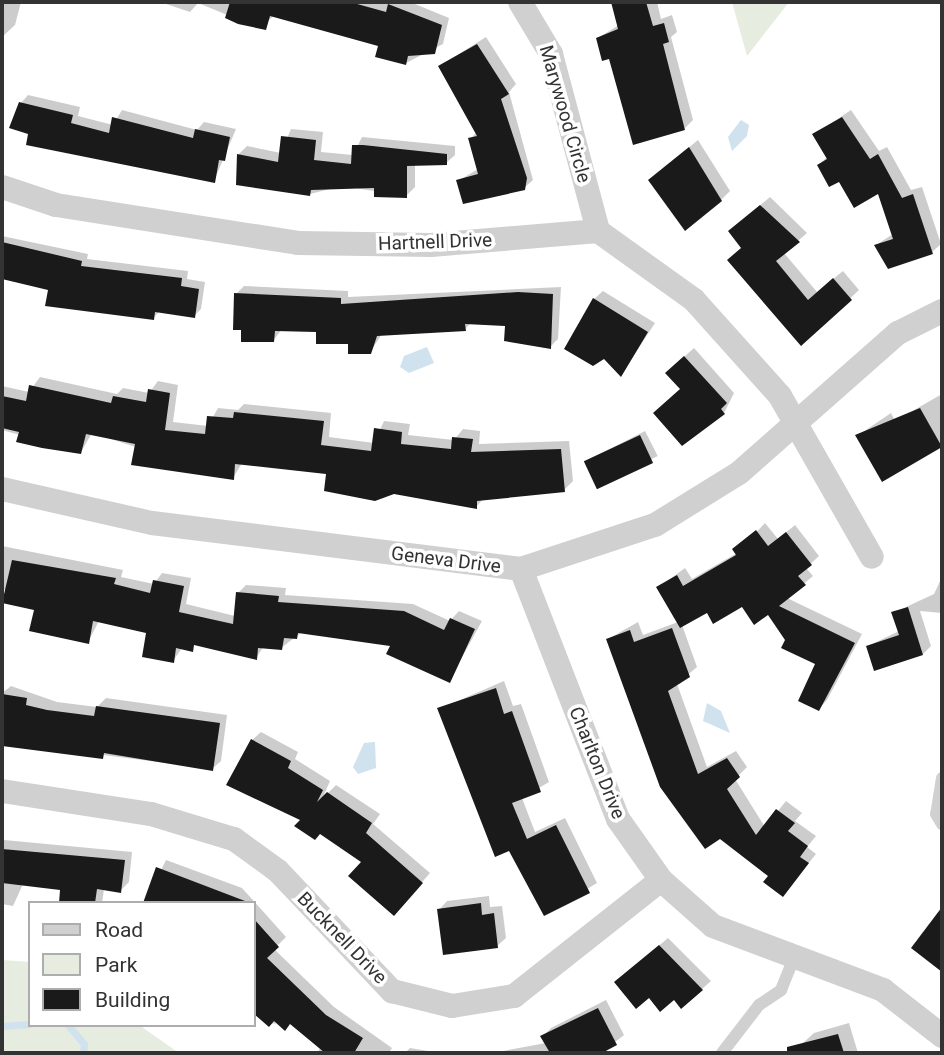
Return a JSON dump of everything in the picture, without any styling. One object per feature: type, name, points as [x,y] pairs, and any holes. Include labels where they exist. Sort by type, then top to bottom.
[{"type":"street","name":"Marywood Circle","points":[[520,2],[551,54],[598,232]]},
{"type":"street","name":"Hartnell Drive","points":[[2,187],[56,205],[298,243],[431,245],[598,232]]},
{"type":"street","points":[[598,232],[694,300],[780,396],[792,423],[872,558]]},
{"type":"street","name":"Geneva Drive","points":[[2,489],[152,523],[521,569],[655,524],[740,473],[792,423],[898,333],[942,311]]},
{"type":"street","name":"Charlton Drive","points":[[521,569],[618,819],[661,880],[713,926],[883,990],[939,1026]]},
{"type":"street","name":"Bucknell Drive","points":[[2,791],[152,814],[234,839],[278,872],[392,991],[452,1006],[514,996],[661,880]]},
{"type":"lane","points":[[942,778],[936,814],[942,824]]},
{"type":"lane","points":[[722,1053],[759,1005],[781,989],[794,958]]},
{"type":"green space","points":[[732,2],[789,2],[747,56]]},
{"type":"green space","points":[[2,960],[28,962],[28,1027],[142,1027],[179,1053],[2,1053]]},
{"type":"water","points":[[741,120],[749,125],[747,136],[732,151],[728,137]]},
{"type":"water","points":[[427,347],[434,363],[409,373],[400,367],[404,356]]},
{"type":"water","points":[[707,703],[721,711],[730,733],[703,721]]},
{"type":"water","points":[[375,742],[376,768],[358,774],[353,767],[364,743]]},
{"type":"building","points":[[230,2],[350,2],[386,12],[388,4],[442,25],[435,54],[408,56],[406,65],[375,57],[378,46],[270,16],[266,30],[238,24],[225,18]]},
{"type":"building","points":[[611,2],[646,2],[653,26],[664,23],[669,42],[663,44],[685,130],[633,145],[609,59],[602,61],[596,38],[618,29]]},
{"type":"building","points":[[477,44],[509,94],[501,99],[527,178],[525,190],[463,204],[456,180],[478,174],[468,138],[477,136],[438,66]]},
{"type":"building","points":[[19,102],[73,115],[71,123],[109,133],[112,117],[193,138],[195,129],[230,137],[225,161],[219,160],[215,183],[26,145],[28,134],[9,128]]},
{"type":"building","points":[[842,117],[870,159],[878,154],[902,198],[913,194],[933,254],[888,269],[874,245],[893,239],[878,194],[854,208],[839,182],[829,187],[817,165],[827,159],[812,134]]},
{"type":"building","points":[[281,136],[316,140],[314,160],[351,164],[352,145],[363,145],[447,154],[447,165],[407,166],[407,198],[374,197],[374,188],[311,190],[310,196],[236,185],[237,154],[278,162]]},
{"type":"building","points":[[689,147],[722,201],[685,231],[648,180]]},
{"type":"building","points":[[760,205],[800,242],[776,261],[808,300],[833,278],[852,300],[801,346],[727,260],[741,248],[728,231]]},
{"type":"building","points":[[2,242],[82,261],[81,266],[182,278],[181,286],[199,289],[195,318],[155,312],[154,320],[45,306],[48,290],[2,279]]},
{"type":"building","points":[[518,292],[553,294],[551,349],[504,341],[505,326],[465,324],[466,331],[377,336],[371,354],[348,354],[348,344],[316,344],[316,332],[275,331],[274,342],[241,342],[241,330],[233,330],[234,293],[341,298],[341,304]]},
{"type":"building","points":[[593,298],[648,332],[621,377],[604,359],[593,366],[564,349]]},
{"type":"building","points":[[684,356],[727,403],[721,409],[725,414],[682,446],[653,413],[680,389],[665,373]]},
{"type":"building","points":[[29,385],[111,403],[113,396],[146,402],[148,389],[170,393],[165,430],[205,434],[207,416],[233,418],[234,412],[324,421],[321,445],[371,451],[374,428],[402,432],[401,444],[451,449],[452,437],[473,439],[471,452],[561,449],[565,492],[477,501],[477,509],[394,494],[375,501],[324,491],[326,474],[235,464],[234,480],[131,465],[135,444],[86,434],[81,454],[42,448],[16,442],[19,432],[2,428],[2,396],[26,401]]},
{"type":"building","points":[[920,408],[942,447],[882,482],[855,435]]},
{"type":"building","points":[[640,435],[653,463],[597,489],[584,461]]},
{"type":"building","points":[[756,530],[768,546],[786,532],[812,565],[798,576],[806,585],[779,606],[855,643],[819,711],[798,701],[815,664],[781,648],[785,640],[768,615],[754,625],[742,607],[713,624],[707,613],[680,628],[656,587],[677,575],[683,586],[736,555],[732,549]]},
{"type":"building","points":[[12,560],[116,578],[114,584],[150,593],[153,580],[184,586],[179,612],[233,624],[236,592],[279,596],[278,602],[404,611],[444,630],[450,618],[475,629],[450,683],[386,654],[390,646],[298,633],[297,639],[284,638],[282,650],[258,648],[257,660],[194,645],[193,652],[176,648],[174,663],[142,657],[146,633],[93,621],[89,644],[29,631],[34,610],[2,603]]},
{"type":"building","points":[[908,607],[923,655],[874,671],[866,646],[899,635],[891,612]]},
{"type":"building","points":[[672,628],[690,677],[668,691],[698,774],[727,758],[740,777],[727,789],[756,835],[776,809],[795,823],[788,831],[808,846],[800,857],[809,863],[783,897],[763,882],[768,876],[720,839],[705,849],[660,787],[606,639],[630,630],[634,642]]},
{"type":"building","points":[[496,688],[504,714],[512,711],[541,792],[512,803],[527,839],[556,825],[590,893],[544,916],[509,851],[495,857],[437,708]]},
{"type":"building","points":[[2,694],[27,698],[26,705],[47,710],[94,716],[96,706],[220,723],[213,771],[104,753],[103,759],[2,746]]},
{"type":"building","points":[[251,739],[291,761],[288,768],[323,790],[317,802],[327,792],[372,823],[366,833],[423,883],[394,916],[348,876],[361,862],[320,834],[315,840],[294,826],[300,820],[226,785]]},
{"type":"building","points":[[2,849],[125,860],[121,893],[97,889],[95,901],[59,901],[60,890],[2,883]]},
{"type":"building","points":[[156,867],[245,901],[144,901]]},
{"type":"building","points":[[481,903],[482,915],[494,913],[498,948],[443,955],[437,909]]},
{"type":"building","points":[[942,907],[942,972],[911,948]]},
{"type":"building","points":[[256,921],[279,947],[267,958],[326,1015],[363,1038],[354,1053],[325,1053],[290,1024],[285,1031],[274,1021],[269,1027],[256,1016]]},
{"type":"building","points":[[659,945],[703,990],[681,1009],[674,1000],[660,1012],[649,998],[636,1009],[614,982]]},
{"type":"building","points":[[598,1008],[617,1045],[602,1053],[550,1053],[540,1036]]},
{"type":"building","points":[[838,1034],[844,1053],[787,1053],[787,1047]]},
{"type":"waterway","points":[[2,1026],[28,1024]]},
{"type":"waterway","points":[[70,1027],[84,1044],[83,1053]]}]
